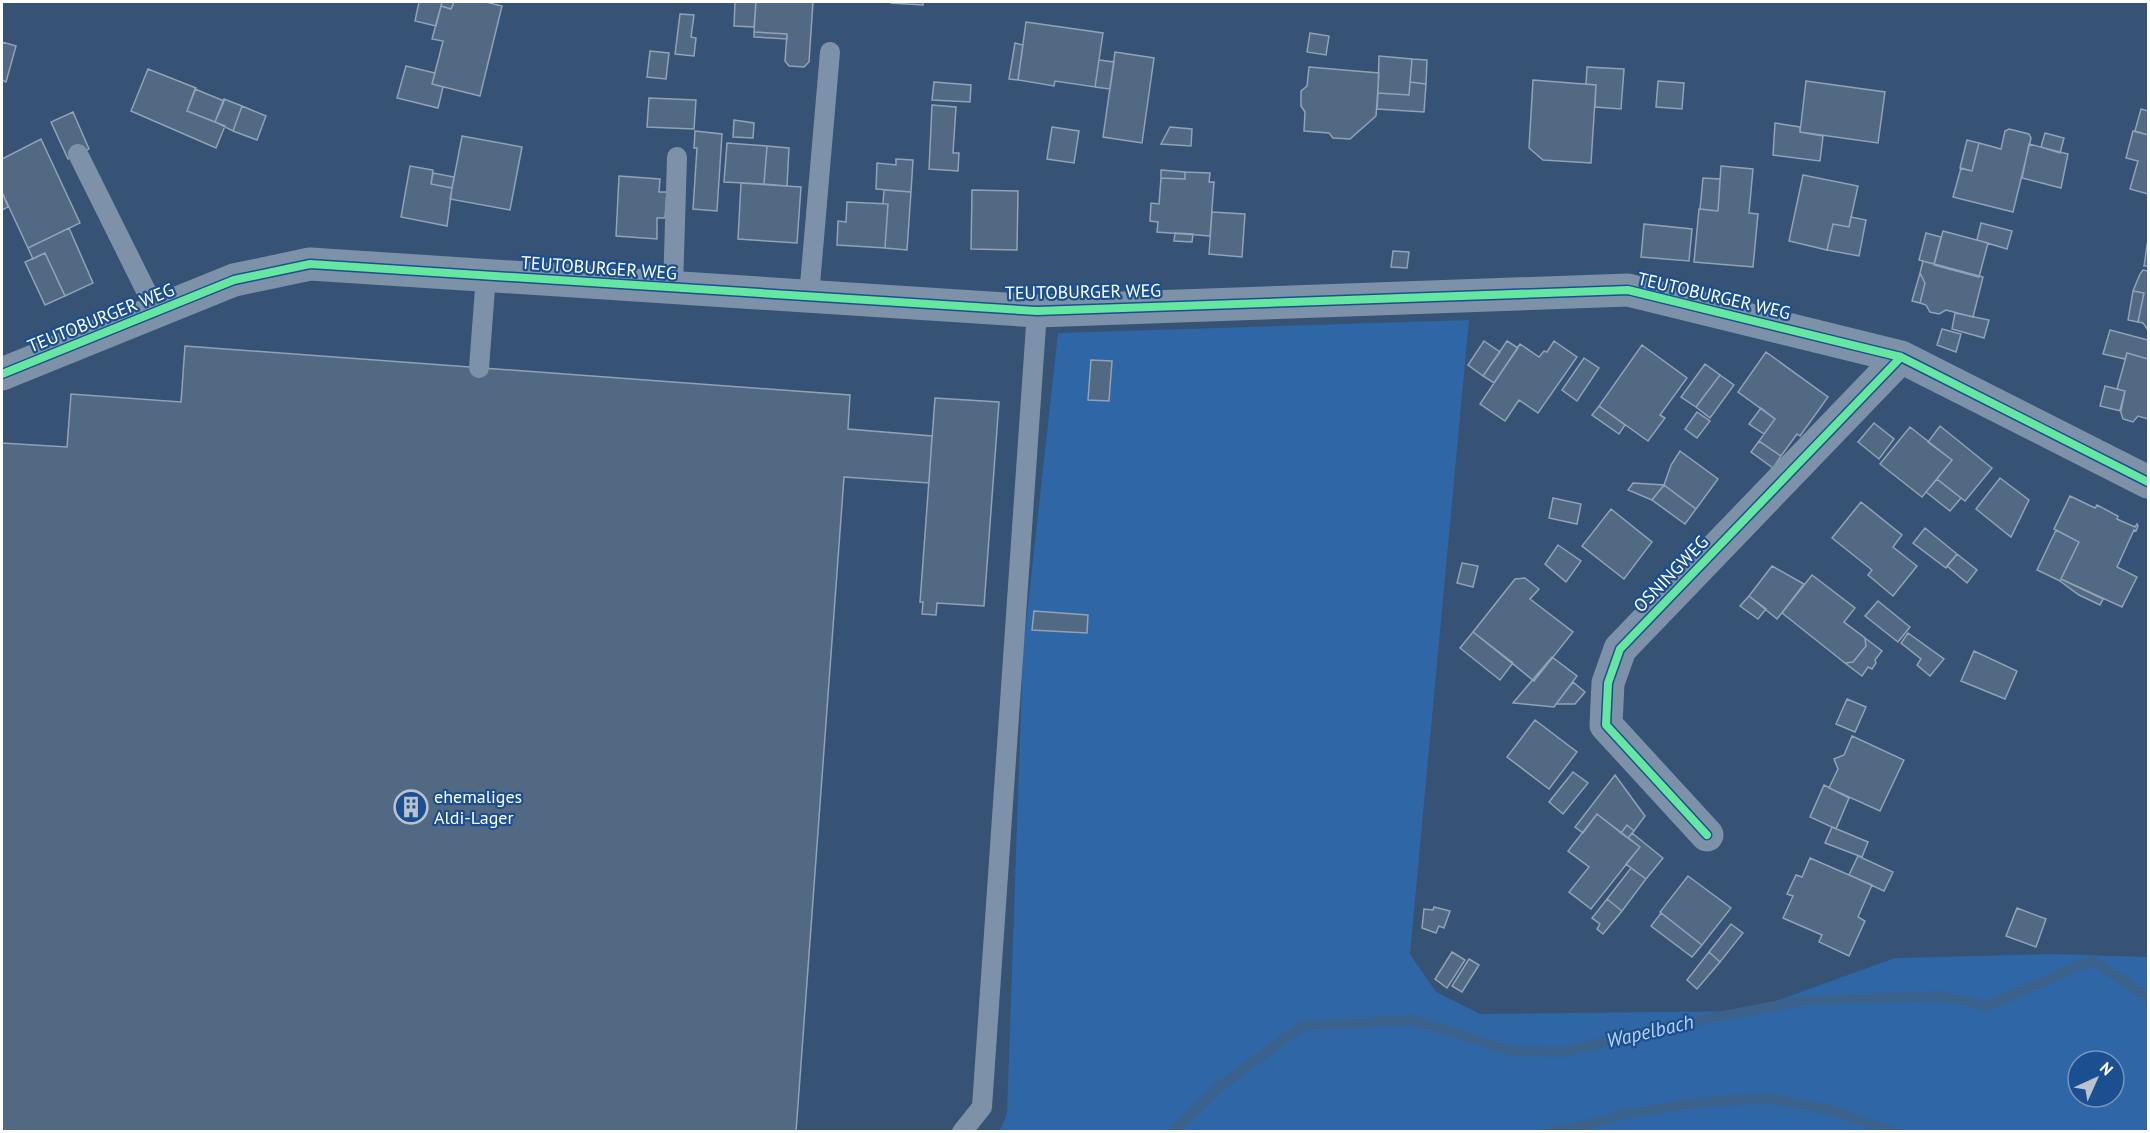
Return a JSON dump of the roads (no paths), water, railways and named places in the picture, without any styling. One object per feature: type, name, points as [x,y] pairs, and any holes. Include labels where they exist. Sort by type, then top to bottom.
[{"type":"street","name":"TEUTOBURGER WEG","points":[[2,374],[234,280],[310,264],[1037,311],[1628,290],[1901,357],[2148,482]]},
{"type":"street","name":"OSNINGWEG","points":[[1707,835],[1606,725],[1608,683],[1620,649],[1901,357]]},
{"type":"lane","points":[[809,296],[830,52]]},
{"type":"lane","points":[[78,154],[156,311]]},
{"type":"lane","points":[[673,288],[677,157]]},
{"type":"lane","points":[[479,368],[486,275]]},
{"type":"lane","points":[[962,1131],[982,1107],[1037,311]]},
{"type":"waterway","name":"Wapelbach","points":[[1173,1132],[1219,1087],[1302,1026],[1414,1020],[1511,1051],[1565,1052],[1664,1027],[1801,1001],[1940,996],[1988,1006],[2093,961],[2148,997]]},
{"type":"waterway","name":"Wapelbach","points":[[1551,1132],[1575,1128],[1620,1115],[1694,1103],[1766,1098],[1830,1110],[1895,1132]]},
{"type":"place","name":"ehemaliges Aldi-Lager","points":[[411,807]]}]
